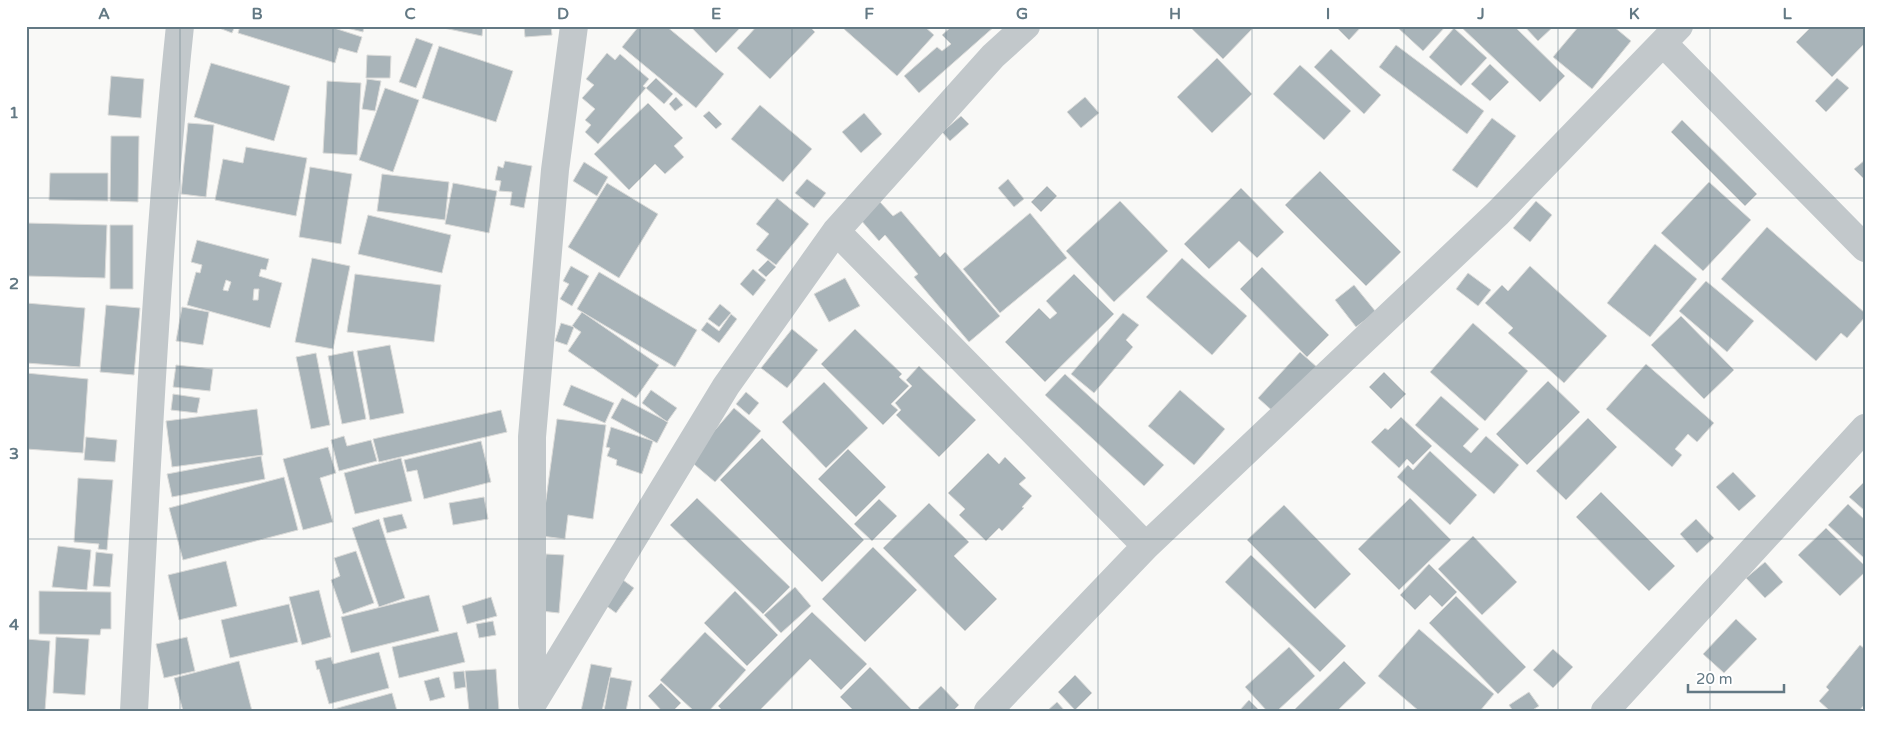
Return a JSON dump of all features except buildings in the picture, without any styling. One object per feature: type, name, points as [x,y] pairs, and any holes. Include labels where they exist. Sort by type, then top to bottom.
[{"type":"street","points":[[134,711],[143,539],[169,138],[180,26]]},
{"type":"street","points":[[532,707],[532,438],[556,170],[574,26]]},
{"type":"street","points":[[532,707],[726,386],[836,231],[994,56],[1026,26]]},
{"type":"street","points":[[988,711],[1146,546],[1498,213],[1671,35],[1865,248]]},
{"type":"street","points":[[836,231],[1146,546]]},
{"type":"street","points":[[1605,711],[1865,428]]}]
